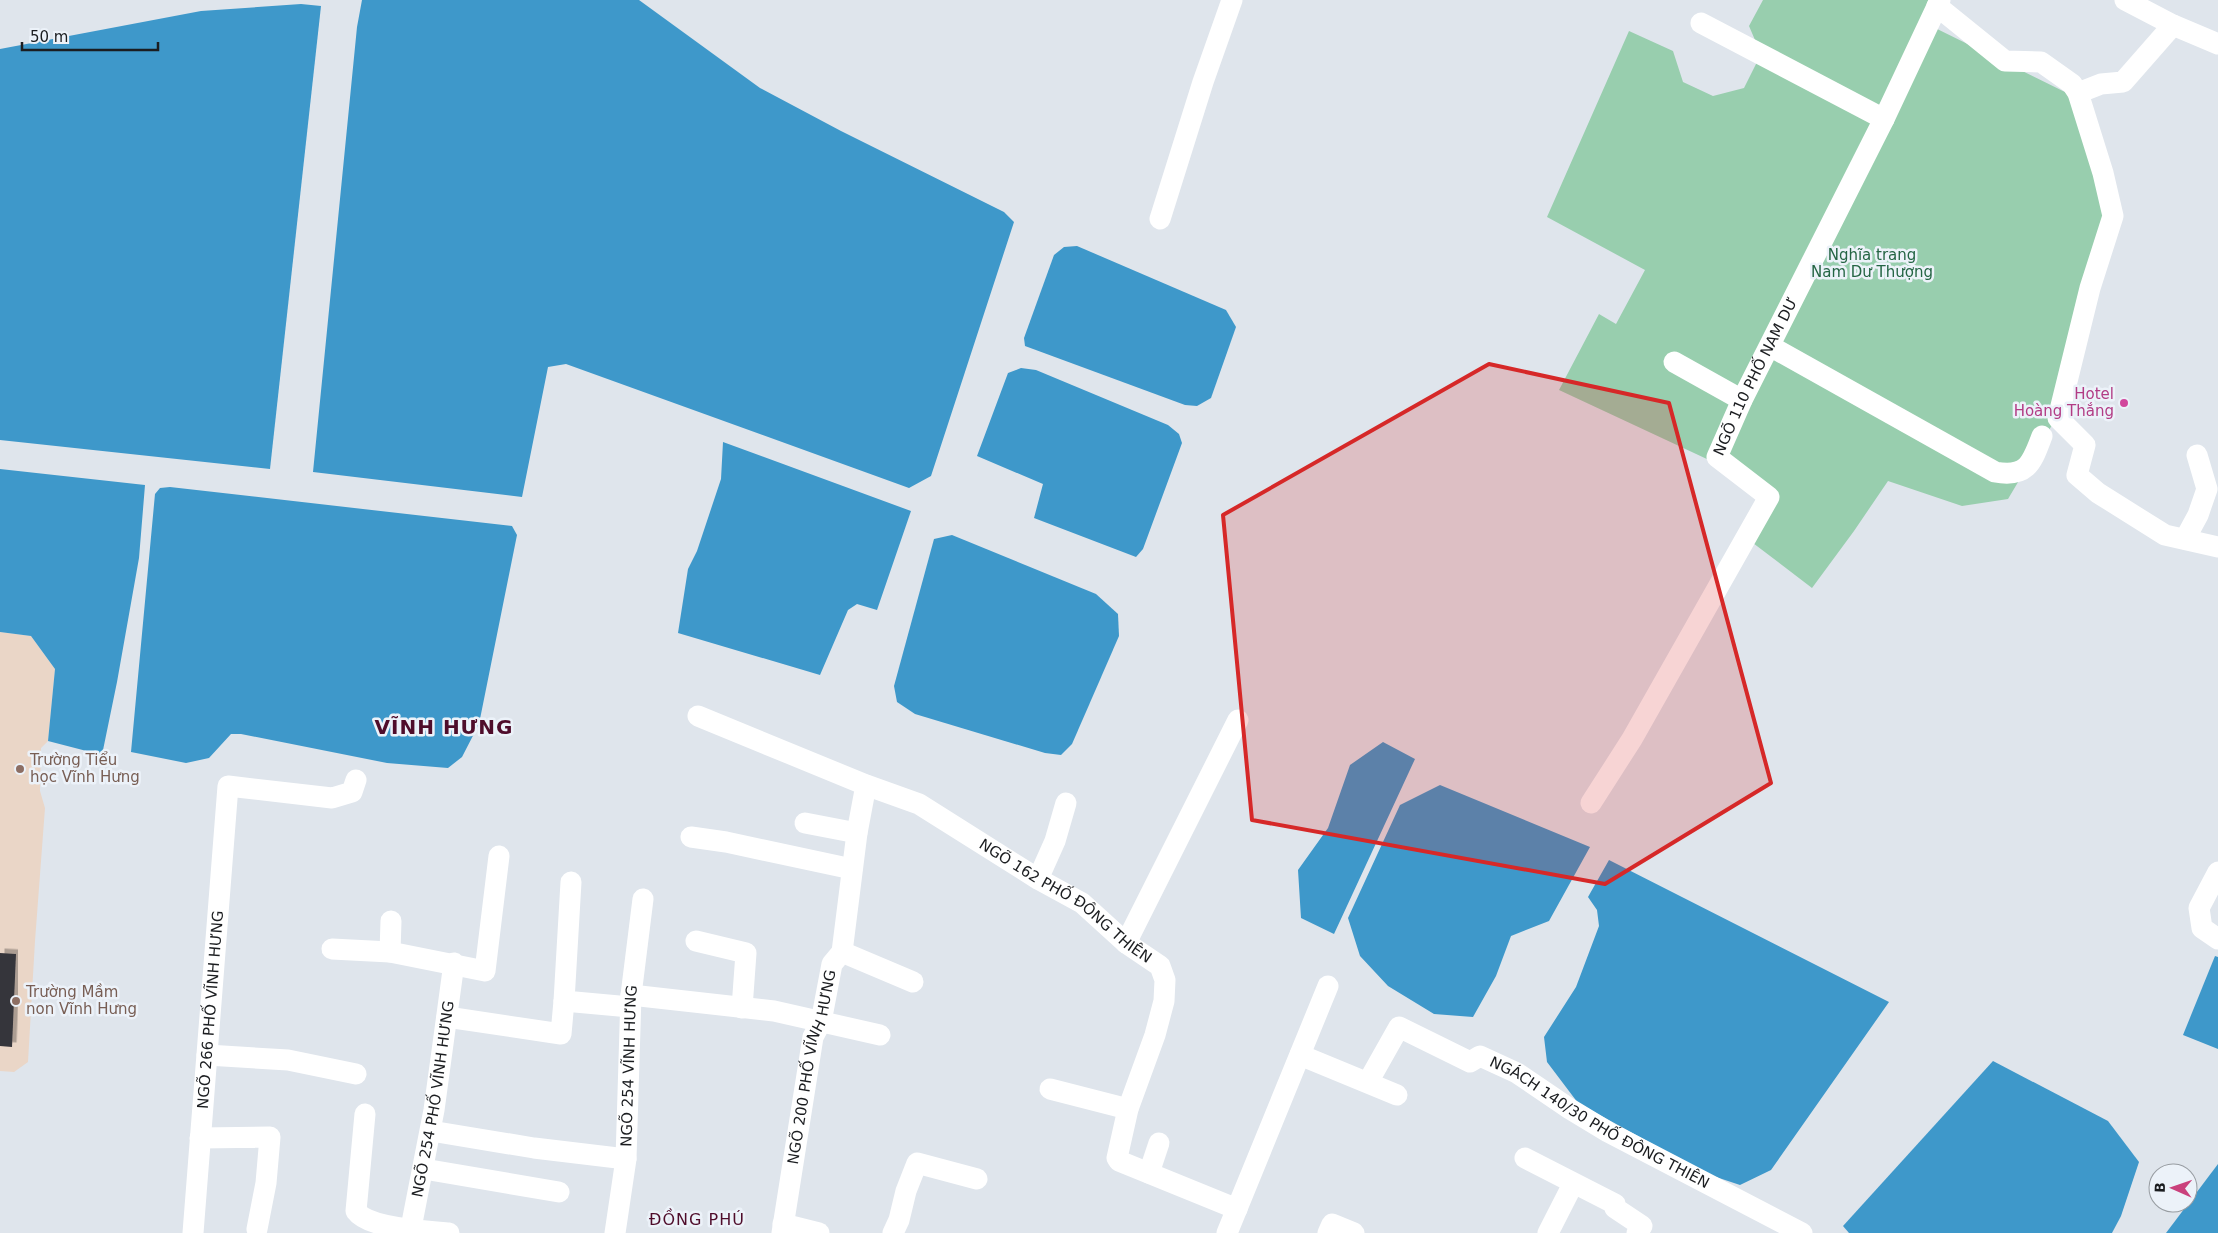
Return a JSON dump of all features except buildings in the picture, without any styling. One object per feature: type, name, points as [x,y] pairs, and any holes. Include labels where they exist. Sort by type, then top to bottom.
[{"type":"street","points":[[1160,219],[1203,82],[1232,0]]},
{"type":"street","points":[[2125,0],[2172,25],[2218,44]]},
{"type":"street","points":[[1939,3],[2005,61],[2041,62],[2072,84],[2078,93],[2103,174],[2113,216],[2090,288],[2058,418],[2085,445],[2077,475],[2098,493],[2165,535],[2218,547]]},
{"type":"street","name":"NGÕ 110 PHỐ NAM DƯ","points":[[1592,803],[1632,739],[1769,498],[1717,457],[1742,400],[1884,119],[1939,3]]},
{"type":"street","points":[[1701,23],[1884,119]]},
{"type":"street","points":[[2078,93],[2100,84],[2123,82],[2172,25]]},
{"type":"street","points":[[1770,346],[1995,472],[2010,473],[2024,470],[2030,464],[2042,436]]},
{"type":"street","points":[[1674,362],[1742,400]]},
{"type":"street","points":[[2185,539],[2198,515],[2207,489],[2197,455]]},
{"type":"street","name":"NGÕ 162 PHỐ ĐÔNG THIÊN","points":[[698,716],[866,785],[919,804],[1038,879],[1082,903],[1126,942],[1160,966],[1165,980],[1166,992],[1156,1035],[1128,1109],[1117,1158],[1237,1209]]},
{"type":"street","points":[[1126,942],[1238,720]]},
{"type":"street","name":"NGÕ 266 PHỐ VĨNH HƯNG","points":[[193,1233],[228,786],[332,798],[352,792],[356,780]]},
{"type":"street","name":"NGÕ 200 PHỐ VĨNH HƯNG","points":[[783,1228],[814,1037],[821,1022],[832,964],[842,952],[857,833],[866,785]]},
{"type":"street","points":[[1038,879],[1066,804]]},
{"type":"street","points":[[805,823],[857,833]]},
{"type":"street","points":[[692,837],[726,842],[852,869]]},
{"type":"street","points":[[332,949],[390,952],[454,963],[485,971],[499,856]]},
{"type":"street","points":[[2218,872],[2199,908],[2202,928],[2218,940]]},
{"type":"street","points":[[447,1017],[561,1034],[571,882]]},
{"type":"street","name":"NGÕ 254 VĨNH HƯNG","points":[[615,1233],[626,1159],[630,1001],[643,899]]},
{"type":"street","points":[[390,952],[391,921]]},
{"type":"street","points":[[696,941],[746,952],[742,1008]]},
{"type":"street","points":[[842,952],[913,982]]},
{"type":"street","name":"NGÕ 254 PHỐ VĨNH HƯNG","points":[[410,1231],[431,1131],[454,963]]},
{"type":"street","points":[[1227,1233],[1328,986]]},
{"type":"street","points":[[564,1001],[630,1001],[774,1011],[880,1035]]},
{"type":"street","name":"NGÁCH 140/30 PHỐ ĐÔNG THIÊN","points":[[1368,1082],[1399,1027],[1470,1062],[1480,1056],[1517,1073],[1608,1132],[1802,1233]]},
{"type":"street","points":[[207,1055],[288,1060],[356,1074]]},
{"type":"street","points":[[1300,1055],[1397,1095]]},
{"type":"street","points":[[1050,1089],[1128,1109]]},
{"type":"street","points":[[365,1114],[356,1211],[360,1217],[410,1231],[449,1233]]},
{"type":"street","points":[[431,1131],[534,1148],[626,1159]]},
{"type":"street","points":[[200,1138],[270,1138],[266,1183],[258,1229]]},
{"type":"street","points":[[1150,1173],[1159,1144]]},
{"type":"street","points":[[1525,1158],[1615,1204],[1616,1208],[1642,1226],[1637,1233]]},
{"type":"street","points":[[893,1233],[899,1220],[906,1191],[917,1164],[977,1180]]},
{"type":"street","points":[[424,1169],[559,1192]]},
{"type":"street","points":[[1548,1233],[1573,1184]]},
{"type":"street","points":[[1328,1233],[1332,1224],[1354,1233]]},
{"type":"street","points":[[783,1228],[819,1233]]},
{"type":"highlighted area","points":[[1489,364],[1669,403],[1771,783],[1605,884],[1252,820],[1223,515]]},
{"type":"shaded area","name":"Trường Tiểu học Vĩnh Hưng","points":[[0,632],[31,636],[55,669],[48,741],[41,748],[40,791],[45,808],[28,1062],[14,1072],[0,1071]]},
{"type":"green space","name":"Nghĩa trang Nam Dư Thượng","points":[[1763,0],[1936,0],[1925,23],[2071,95],[2105,194],[2103,244],[2058,415],[2008,499],[1962,506],[1888,481],[1812,588],[1749,540],[1760,496],[1724,467],[1559,390],[1599,314],[1616,324],[1645,270],[1547,217],[1629,31],[1673,51],[1683,82],[1713,96],[1744,88],[1761,54],[1749,26]]},
{"type":"water","points":[[362,0],[639,0],[760,88],[841,131],[1004,212],[1014,222],[931,476],[909,488],[566,364],[548,367],[522,497],[313,472],[357,27]]},
{"type":"water","points":[[301,4],[321,6],[270,469],[0,440],[0,49],[201,11]]},
{"type":"water","points":[[1077,246],[1226,310],[1236,327],[1211,398],[1197,406],[1185,405],[1025,346],[1024,338],[1054,255],[1064,247]]},
{"type":"water","points":[[1021,368],[1036,370],[1168,425],[1179,434],[1182,443],[1143,549],[1136,557],[1034,518],[1043,484],[977,456],[1008,373]]},
{"type":"water","points":[[723,442],[911,511],[877,610],[857,604],[848,610],[820,675],[678,633],[688,569],[697,551],[721,479]]},
{"type":"water","points":[[0,469],[145,485],[139,558],[102,755],[48,741],[55,669],[31,636],[0,632]]},
{"type":"water","points":[[170,487],[512,526],[517,535],[479,724],[462,757],[448,768],[387,763],[241,734],[231,734],[209,758],[186,763],[131,752],[155,494],[160,488]]},
{"type":"water","points":[[952,535],[1096,594],[1118,614],[1119,636],[1072,744],[1061,755],[1045,753],[915,714],[897,702],[894,686],[934,539]]},
{"type":"water","points":[[1383,742],[1415,759],[1334,934],[1301,918],[1298,870],[1328,828],[1350,765]]},
{"type":"water","points":[[1440,785],[1590,847],[1549,921],[1511,936],[1496,976],[1473,1017],[1434,1014],[1388,986],[1360,956],[1348,918],[1400,805]]},
{"type":"water","points":[[1609,860],[1889,1002],[1771,1170],[1740,1185],[1707,1174],[1578,1103],[1547,1062],[1544,1037],[1576,987],[1599,926],[1597,910],[1588,897]]},
{"type":"water","points":[[2215,956],[2218,957],[2218,1049],[2183,1035]]},
{"type":"water","points":[[1993,1061],[2108,1121],[2139,1162],[2121,1216],[2112,1233],[1849,1233],[1843,1226]]},
{"type":"water","points":[[2218,1164],[2218,1233],[2166,1233],[2181,1213],[2198,1213],[2198,1191]]},
{"type":"place","name":"Hotel Hoàng Thắng","points":[[2124,403]]},
{"type":"place","name":"Trường Tiểu học Vĩnh Hưng","points":[[20,769]]},
{"type":"place","name":"Trường Mầm non Vĩnh Hưng","points":[[16,1001]]},
{"type":"district","name":"VĨNH HƯNG","points":[[444,727]]},
{"type":"district","name":"ĐỒNG PHÚ","points":[[697,1219]]}]
